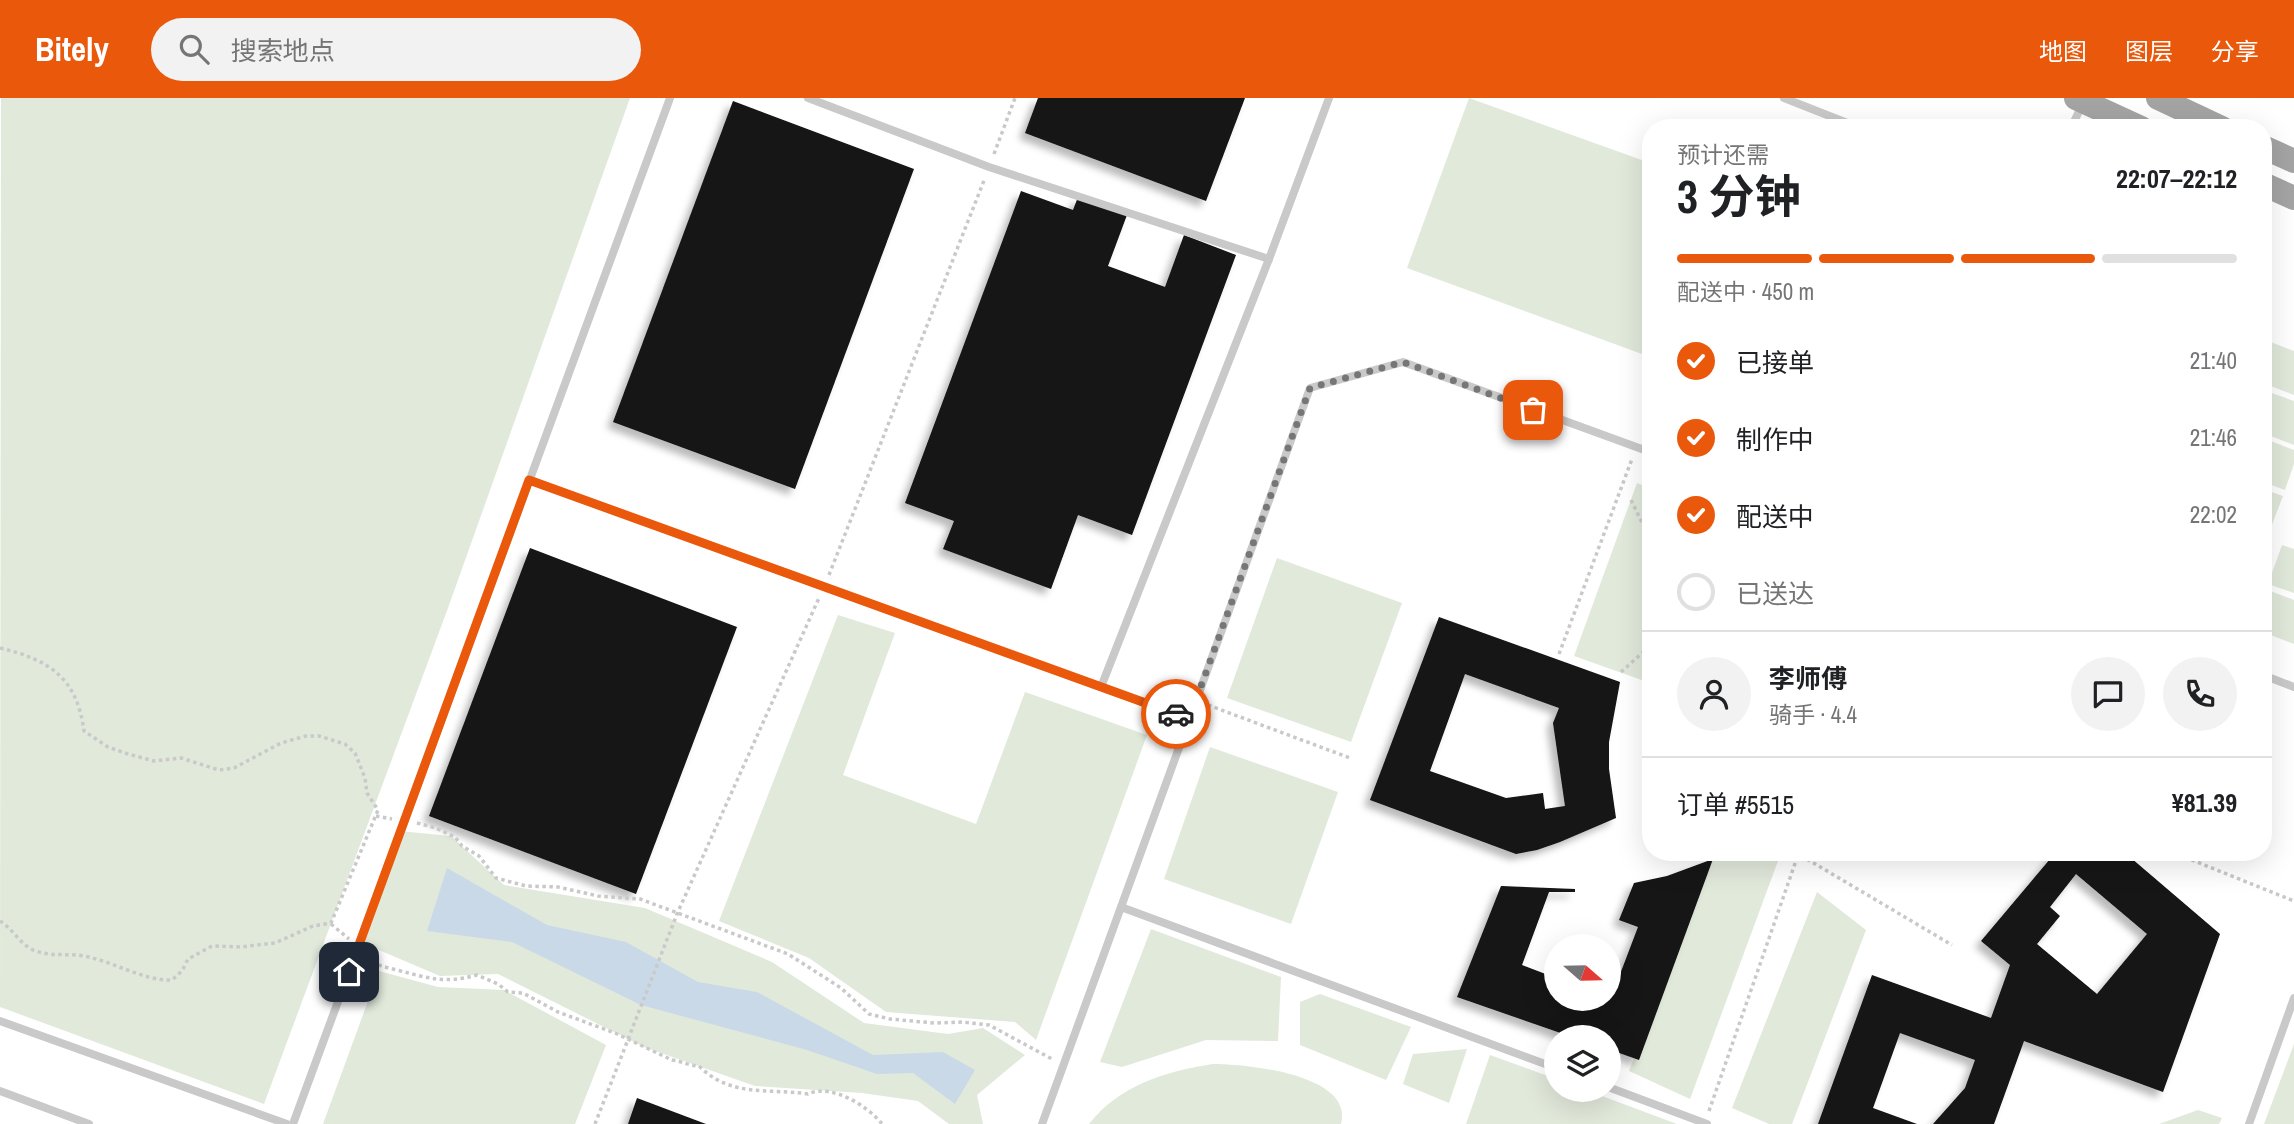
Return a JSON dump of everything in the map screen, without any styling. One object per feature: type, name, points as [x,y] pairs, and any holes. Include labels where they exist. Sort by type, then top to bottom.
[{"type":"main road","points":[[2158,98],[2203,119]]},
{"type":"main road","points":[[2080,100],[2121,119]]},
{"type":"main road","points":[[2272,150],[2294,161]]},
{"type":"main road","points":[[2272,188],[2294,198]]},
{"type":"lane","points":[[293,1124],[670,98]]},
{"type":"lane","points":[[808,98],[989,167],[1269,259]]},
{"type":"lane","points":[[1101,687],[1269,259],[1329,98]]},
{"type":"lane","points":[[1784,98],[1837,119]]},
{"type":"lane","points":[[2074,119],[2080,100]]},
{"type":"lane","points":[[1042,1124],[1310,388],[1403,362],[1642,449]]},
{"type":"lane","points":[[529,480],[1189,719]]},
{"type":"lane","points":[[2272,678],[2294,687]]},
{"type":"lane","points":[[1121,907],[1544,1064]]},
{"type":"lane","points":[[2249,1124],[2294,998]]},
{"type":"lane","points":[[0,1021],[287,1124]]},
{"type":"lane","points":[[0,1091],[89,1124]]},
{"type":"lane","points":[[1621,1092],[1706,1124]]},
{"type":"path","points":[[595,1124],[677,914],[824,587],[1015,98]]},
{"type":"path","points":[[1559,654],[1636,447]]},
{"type":"path","points":[[1631,500],[1642,523]]},
{"type":"path","points":[[0,648],[40,661],[62,677],[78,701],[84,731],[108,747],[128,754],[154,761],[181,758],[219,770],[234,768],[281,743],[306,736],[319,736],[345,744],[355,754],[365,778],[367,793],[378,810],[331,923]]},
{"type":"path","points":[[1621,672],[1642,653]]},
{"type":"path","points":[[1196,701],[1350,758]]},
{"type":"path","points":[[376,816],[436,828],[455,837],[461,846],[479,856],[496,878],[526,886],[558,887],[598,896],[640,899],[794,957],[841,988],[869,1014],[890,1019],[989,1025],[1019,1043],[1064,1064]]},
{"type":"path","points":[[1706,1124],[1794,861]]},
{"type":"path","points":[[1810,861],[1952,945]]},
{"type":"path","points":[[2194,861],[2294,901]]},
{"type":"path","points":[[0,921],[30,949],[46,954],[91,958],[158,981],[172,981],[182,971],[188,959],[212,946],[240,947],[275,943],[313,926],[331,923]]},
{"type":"path","points":[[331,923],[358,947],[370,962],[441,981],[477,975],[498,984],[508,992],[523,993],[567,1016],[628,1039],[672,1060],[682,1060],[690,1066],[699,1066],[709,1076],[746,1091],[808,1094],[826,1090],[864,1105],[882,1124]]},
{"type":"shaded area","points":[[1,98],[630,98],[448,608],[264,1104],[0,1007]]},
{"type":"shaded area","points":[[1469,98],[1642,160],[1642,354],[1407,268]]},
{"type":"shaded area","points":[[2272,342],[2294,351],[2294,395],[2272,386]]},
{"type":"shaded area","points":[[2272,393],[2294,401],[2294,445],[2272,436]]},
{"type":"shaded area","points":[[2272,441],[2294,450],[2294,464],[2285,490],[2272,485]]},
{"type":"shaded area","points":[[1637,483],[1642,485],[1642,680],[1574,656]]},
{"type":"shaded area","points":[[2272,492],[2283,496],[2272,525]]},
{"type":"shaded area","points":[[2282,545],[2294,549],[2294,593],[2272,585],[2272,573]]},
{"type":"shaded area","points":[[1277,558],[1402,603],[1351,742],[1227,698]]},
{"type":"shaded area","points":[[2272,592],[2294,600],[2294,644],[2272,635]]},
{"type":"shaded area","points":[[838,615],[895,633],[843,775],[976,824],[1025,692],[1147,735],[1036,1040],[1015,1022],[886,1012],[809,958],[719,921]]},
{"type":"shaded area","points":[[1210,747],[1338,792],[1291,924],[1164,879]]},
{"type":"shaded area","points":[[400,831],[451,836],[504,885],[645,908],[772,962],[864,1023],[948,1034],[983,1028],[1025,1055],[977,1095],[983,1124],[949,1124],[918,1101],[862,1093],[755,1086],[644,1047],[498,974],[440,976],[360,942]]},
{"type":"shaded area","points":[[1710,861],[1778,861],[1690,1099],[1629,1071]]},
{"type":"shaded area","points":[[1817,892],[1866,930],[1792,1124],[1769,1124],[1732,1108]]},
{"type":"shaded area","points":[[1151,929],[1281,977],[1278,1041],[1206,1040],[1122,1067],[1100,1062]]},
{"type":"shaded area","points":[[379,971],[438,987],[504,990],[606,1045],[575,1124],[323,1124]]},
{"type":"shaded area","points":[[1320,994],[1411,1027],[1386,1080],[1300,1045],[1300,1002]]},
{"type":"shaded area","points":[[2294,1044],[2294,1124],[2264,1124]]},
{"type":"shaded area","points":[[1467,1049],[1449,1103],[1403,1084],[1413,1054]]},
{"type":"shaded area","points":[[1490,1055],[1544,1075],[1544,1102],[1618,1102],[1677,1124],[1466,1124]]},
{"type":"shaded area","points":[[1213,1064],[1271,1070],[1315,1083],[1331,1094],[1341,1107],[1341,1124],[1089,1124],[1115,1099],[1145,1082],[1178,1071]]},
{"type":"shaded area","points":[[2198,1110],[2222,1118],[2219,1124],[2159,1124]]},
{"type":"water","points":[[447,868],[547,925],[626,942],[698,982],[757,992],[873,1055],[943,1052],[975,1070],[955,1104],[913,1073],[877,1074],[807,1050],[641,1005],[512,942],[427,931]]},
{"type":"building","points":[[1038,98],[1245,98],[1206,201],[1025,133]]},
{"type":"building","points":[[733,101],[914,169],[795,489],[613,422]]},
{"type":"building","points":[[1021,191],[1073,210],[1078,197],[1127,215],[1108,266],[1165,287],[1184,235],[1236,255],[1132,535],[1078,515],[1051,589],[943,549],[954,521],[905,503]]},
{"type":"building","points":[[530,548],[737,627],[636,894],[429,816]]},
{"type":"building","points":[[1439,617],[1620,682],[1609,742],[1609,769],[1616,818],[1560,842],[1516,854],[1370,800]],"holes":[[[1465,674],[1559,708],[1553,723],[1565,806],[1545,809],[1543,793],[1506,798],[1430,771]]]},
{"type":"building","points":[[1712,861],[1639,1060],[1621,1054],[1621,1025],[1544,1025],[1544,1027],[1457,997],[1501,886],[1575,889],[1575,892],[1549,892],[1522,965],[1544,973],[1544,1012],[1620,1012],[1621,972],[1638,927],[1619,920],[1634,883],[1667,876]]},
{"type":"building","points":[[2048,861],[2135,861],[2220,934],[2163,1092],[2024,1041],[1994,1124],[1933,1124],[1965,1088],[1975,1060],[1900,1033],[1873,1108],[1917,1124],[1818,1124],[1872,975],[1991,1018],[2010,965],[1981,941]],"holes":[[[2076,874],[2147,934],[2097,994],[2037,944],[2060,916],[2050,907]]]},
{"type":"building","points":[[637,1098],[706,1124],[628,1124]]},
{"type":"way so far","points":[[1176,714],[1189,719],[1310,388],[1403,362],[1533,410]]},
{"type":"route","points":[[349,972],[529,480],[1176,714]]}]
